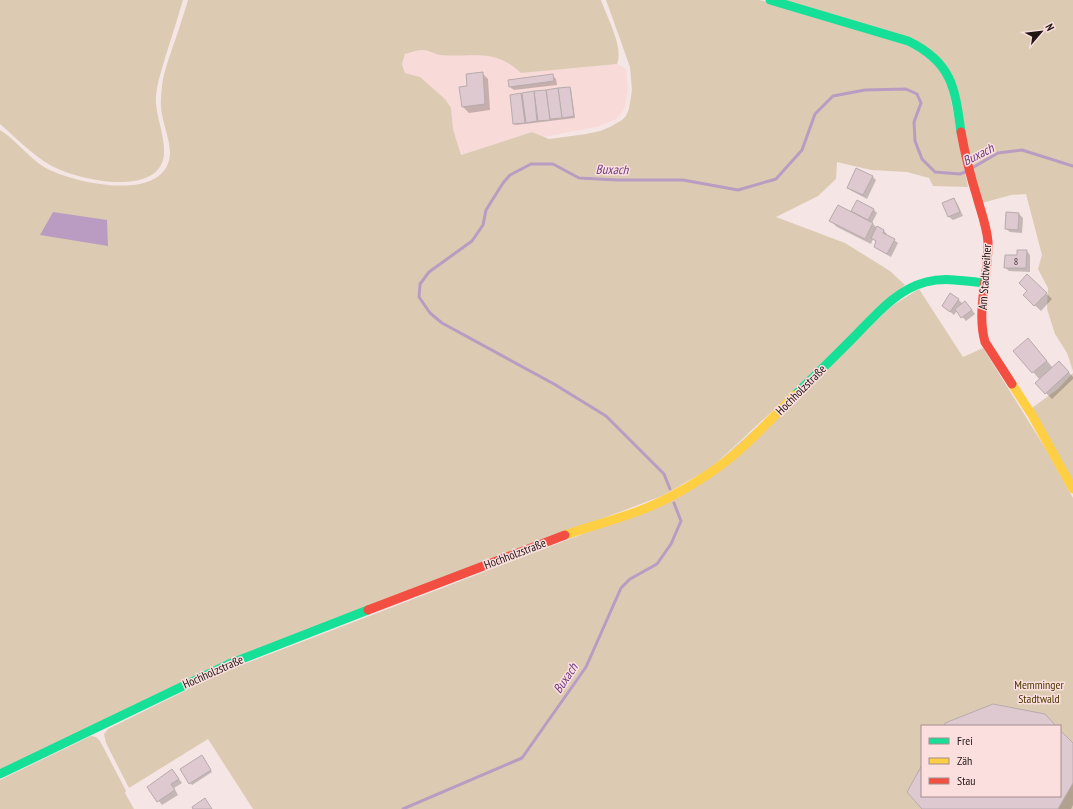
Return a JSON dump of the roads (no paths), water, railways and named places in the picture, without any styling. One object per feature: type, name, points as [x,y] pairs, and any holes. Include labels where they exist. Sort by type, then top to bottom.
[{"type":"street","name":"Am Stadtweiher","points":[[770,0],[908,41],[923,48],[943,67],[953,88],[970,179],[986,230],[988,242],[982,326],[985,342],[1032,415],[1073,489]]},
{"type":"street","name":"Hochholzstraße","points":[[0,774],[229,664],[580,530],[646,508],[668,498],[701,479],[743,447],[885,306],[898,295],[914,286],[929,281],[944,280],[984,283]]},
{"type":"waterway","name":"Buxach","points":[[670,489],[664,474],[606,416],[554,384],[442,323],[430,313],[419,297],[420,284],[429,272],[472,241],[483,225],[486,210],[503,183],[510,175],[531,164],[553,164],[579,178],[617,180],[683,180],[738,190],[776,179],[802,150],[815,114],[833,96],[865,90],[906,89],[917,94],[921,103],[914,122],[915,141],[922,159],[935,172],[960,174],[965,172]]},
{"type":"waterway","name":"Buxach","points":[[972,168],[998,153],[1022,150],[1073,166]]},
{"type":"waterway","name":"Buxach","points":[[403,809],[522,758],[586,667],[621,588],[630,579],[657,564],[671,544],[681,521],[674,503]]},
{"type":"park label","name":"Memminger Stadtwald","points":[[1039,692]]}]
